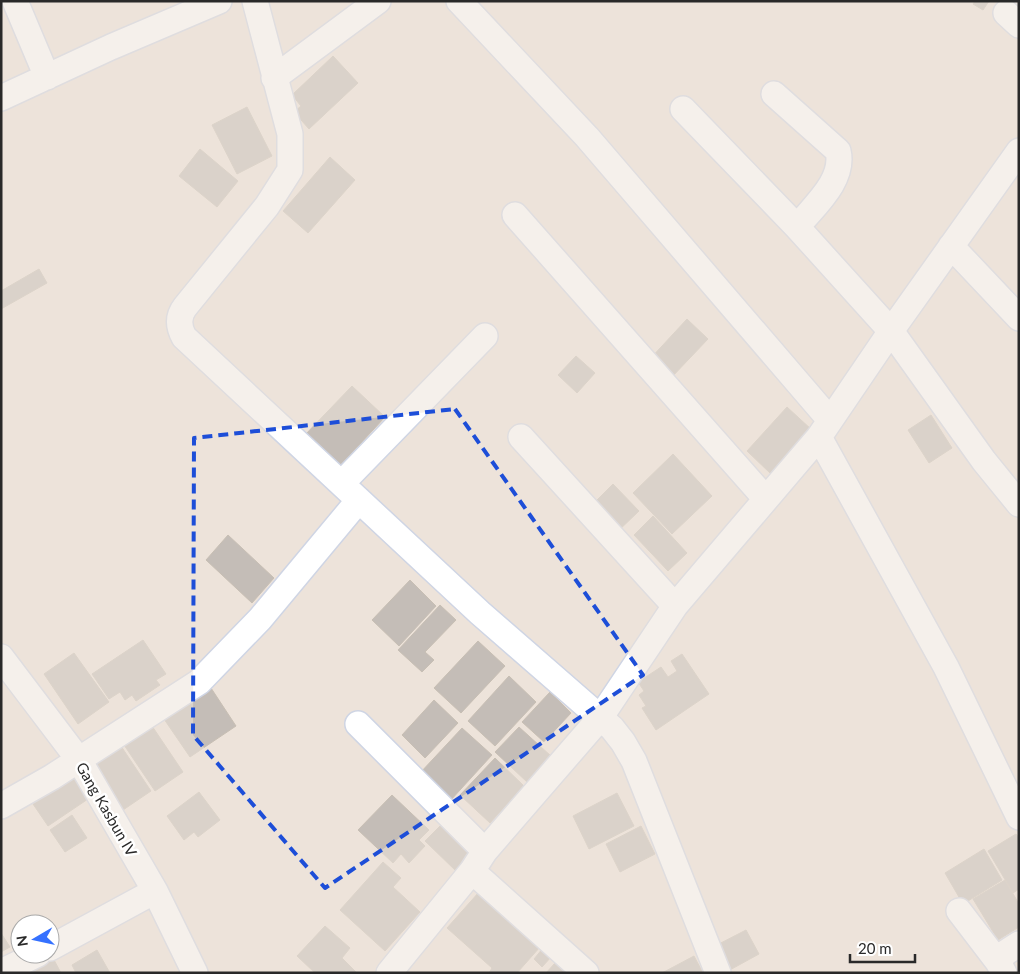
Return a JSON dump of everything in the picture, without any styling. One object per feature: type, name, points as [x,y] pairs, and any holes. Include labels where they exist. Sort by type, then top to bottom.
[{"type":"street","points":[[15,1],[47,77]]},
{"type":"street","points":[[1,98],[111,47],[219,1]]},
{"type":"street","points":[[254,1],[290,134],[290,170],[267,206],[185,306],[181,313],[180,330],[184,337],[480,613],[600,718],[623,742],[634,761],[718,973]]},
{"type":"street","points":[[274,78],[378,1]]},
{"type":"street","points":[[459,1],[587,137],[824,428],[946,667],[1019,817]]},
{"type":"street","points":[[774,94],[838,151],[840,161],[834,180],[798,227]]},
{"type":"street","points":[[683,109],[798,227],[891,330],[984,461],[1019,504]]},
{"type":"street","points":[[389,973],[479,861],[600,718],[675,606],[824,428],[891,330],[1019,151]]},
{"type":"street","points":[[515,216],[765,498]]},
{"type":"street","points":[[951,246],[1019,318]]},
{"type":"street","points":[[342,483],[485,336]]},
{"type":"street","points":[[521,437],[675,606]]},
{"type":"street","points":[[1,806],[79,760],[184,693],[210,672],[260,620],[359,500]]},
{"type":"street","name":"Gang Kasbun IV","points":[[1,657],[79,760],[155,890],[195,973]]},
{"type":"street","points":[[358,724],[479,861],[586,973]]},
{"type":"street","points":[[60,942],[155,890]]},
{"type":"street","points":[[959,911],[1001,967]]},
{"type":"street","points":[[1001,967],[1005,953],[1019,944]]},
{"type":"street","points":[[1,972],[17,964]]},
{"type":"highlighted area","points":[[455,409],[643,675],[325,888],[193,735],[194,438]]},
{"type":"building","points":[[975,1],[989,1],[983,10],[973,4]]},
{"type":"building","points":[[333,56],[358,83],[309,129],[294,112],[301,106],[292,95]]},
{"type":"building","points":[[247,107],[272,156],[237,174],[212,125]]},
{"type":"building","points":[[200,149],[238,181],[217,207],[179,176]]},
{"type":"building","points":[[330,157],[355,180],[308,233],[283,211]]},
{"type":"building","points":[[39,269],[47,283],[1,309],[1,291]]},
{"type":"building","points":[[687,319],[708,339],[670,379],[649,360]]},
{"type":"building","points":[[576,356],[595,373],[577,393],[558,375]]},
{"type":"building","points":[[352,386],[385,417],[337,469],[303,437]]},
{"type":"building","points":[[787,407],[812,430],[771,474],[747,451]]},
{"type":"building","points":[[931,415],[952,448],[929,463],[908,430]]},
{"type":"building","points":[[673,454],[712,496],[672,534],[633,493]]},
{"type":"building","points":[[613,484],[639,511],[615,534],[590,507]]},
{"type":"building","points":[[653,516],[687,553],[668,571],[634,535]]},
{"type":"building","points":[[228,535],[274,578],[252,603],[206,560]]},
{"type":"building","points":[[410,580],[436,606],[399,646],[372,620]]},
{"type":"building","points":[[440,605],[456,620],[425,652],[434,660],[422,672],[398,650]]},
{"type":"building","points":[[143,640],[166,674],[156,680],[160,685],[136,701],[132,695],[125,700],[120,692],[109,699],[92,674]]},
{"type":"building","points":[[478,641],[505,666],[461,713],[434,688]]},
{"type":"building","points":[[74,653],[109,702],[78,724],[44,674]]},
{"type":"building","points":[[682,654],[709,694],[656,730],[642,708],[646,706],[639,695],[644,691],[638,682],[661,667],[668,677],[677,671],[671,661]]},
{"type":"building","points":[[509,676],[536,702],[495,746],[468,721]]},
{"type":"building","points":[[211,688],[236,726],[190,757],[164,719]]},
{"type":"building","points":[[550,692],[571,713],[544,742],[522,722]]},
{"type":"building","points":[[434,700],[458,723],[425,758],[402,735]]},
{"type":"building","points":[[148,720],[183,772],[155,791],[120,739]]},
{"type":"building","points":[[519,727],[551,756],[527,782],[495,752]]},
{"type":"building","points":[[462,728],[492,755],[450,801],[420,773]]},
{"type":"building","points":[[119,743],[151,791],[123,810],[91,762]]},
{"type":"building","points":[[495,758],[524,786],[490,823],[460,795]]},
{"type":"building","points":[[77,775],[91,797],[48,826],[33,804]]},
{"type":"building","points":[[199,792],[220,820],[198,837],[194,832],[184,840],[167,816]]},
{"type":"building","points":[[617,793],[634,826],[589,849],[573,816]]},
{"type":"building","points":[[392,795],[429,830],[419,840],[425,846],[409,863],[401,854],[393,863],[358,830]]},
{"type":"building","points":[[72,815],[87,838],[65,852],[50,830]]},
{"type":"building","points":[[444,822],[475,852],[457,872],[425,841]]},
{"type":"building","points":[[641,826],[655,854],[620,872],[606,844]]},
{"type":"building","points":[[1016,834],[1019,838],[1019,889],[1013,893],[988,851]]},
{"type":"building","points":[[984,849],[1002,880],[963,904],[945,873]]},
{"type":"building","points":[[383,862],[401,878],[393,887],[420,912],[385,951],[340,910]]},
{"type":"building","points":[[1005,880],[1019,904],[1019,927],[998,940],[973,899]]},
{"type":"building","points":[[479,892],[540,947],[517,973],[489,973],[492,968],[447,928]]},
{"type":"building","points":[[325,926],[350,948],[342,958],[357,973],[315,973],[297,956]]},
{"type":"building","points":[[746,930],[759,954],[728,971],[715,946]]},
{"type":"building","points":[[1,933],[10,947],[1,952]]},
{"type":"building","points":[[543,948],[552,956],[542,967],[534,959]]},
{"type":"building","points":[[97,950],[110,973],[76,973],[72,965]]},
{"type":"building","points":[[694,956],[703,973],[662,973]]},
{"type":"building","points":[[555,963],[566,973],[546,973]]},
{"type":"building","points":[[41,964],[56,964],[61,973],[23,973]]}]
